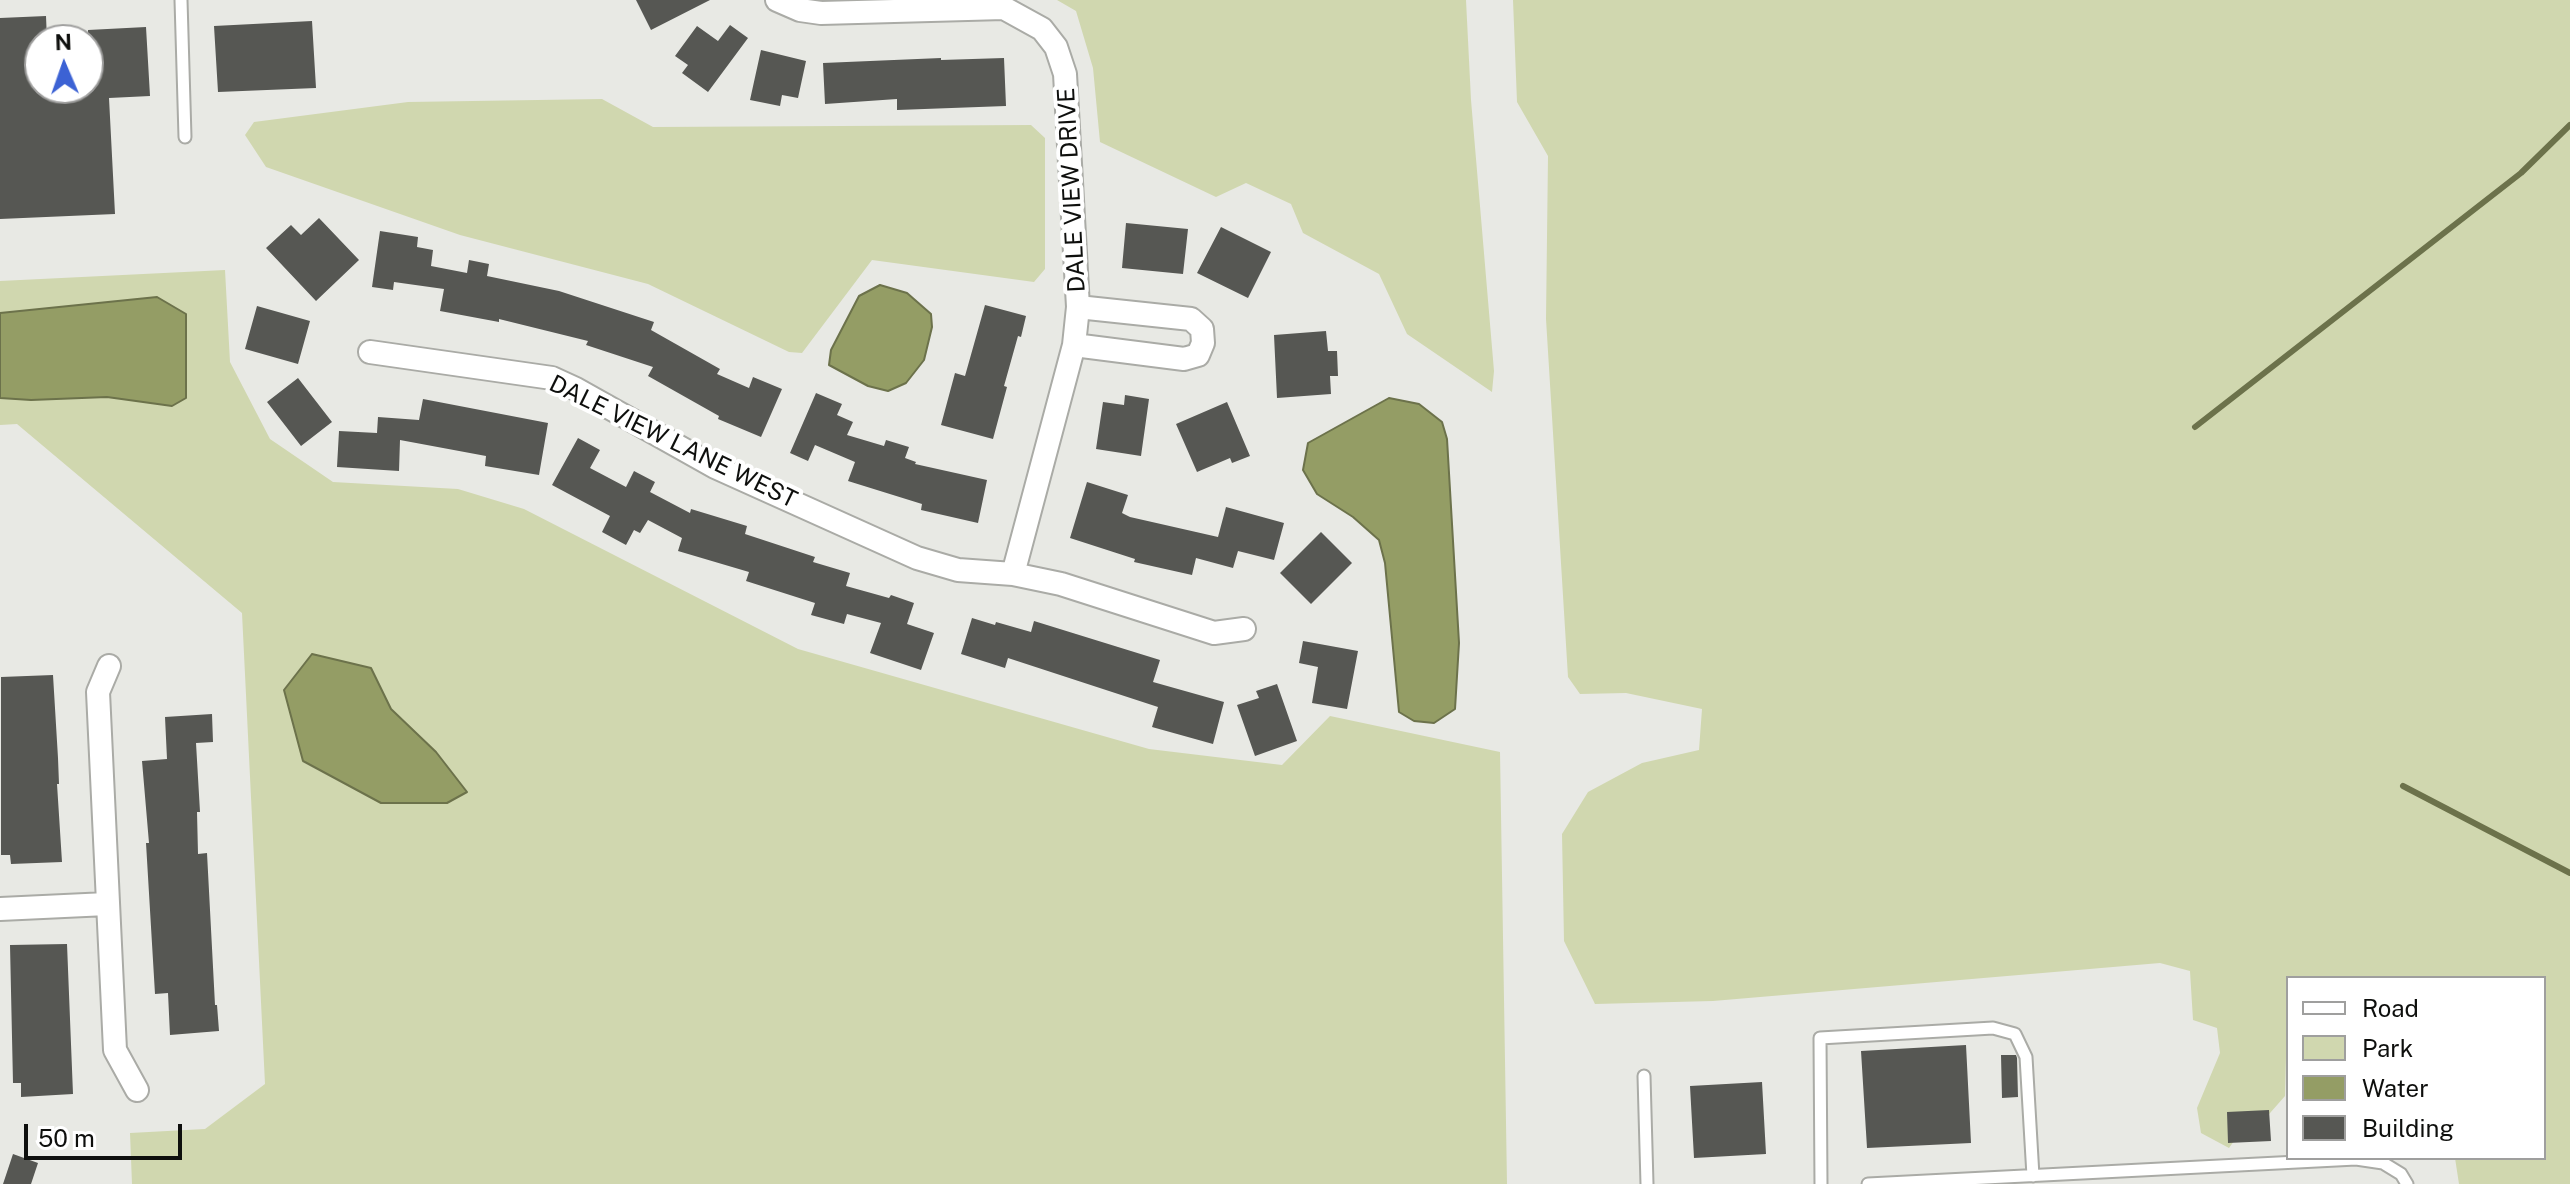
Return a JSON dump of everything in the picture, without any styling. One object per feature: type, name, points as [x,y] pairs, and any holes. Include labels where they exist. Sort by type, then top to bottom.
[{"type":"street","name":"DALE VIEW DRIVE","points":[[777,0],[800,10],[821,13],[1004,8],[1042,29],[1056,47],[1065,74],[1078,307],[1074,345],[1013,574]]},
{"type":"street","points":[[1074,345],[1184,359],[1198,355],[1203,343],[1202,329],[1191,319],[1078,307]]},
{"type":"street","name":"DALE VIEW LANE WEST","points":[[370,352],[552,378],[715,467],[917,558],[958,570],[1013,574],[1061,584],[1214,633],[1244,629]]},
{"type":"street","points":[[109,666],[98,692],[115,1050],[137,1090]]},
{"type":"street","points":[[0,909],[107,904]]},
{"type":"lane","points":[[181,0],[185,137]]},
{"type":"lane","points":[[1821,1184],[1820,1038],[1993,1028],[2015,1034],[2026,1057],[2033,1176]]},
{"type":"lane","points":[[1644,1076],[1647,1184]]},
{"type":"lane","points":[[1868,1184],[2337,1160]]},
{"type":"lane","points":[[2363,1160],[2383,1163],[2401,1174],[2407,1184]]},
{"type":"green space","points":[[1057,0],[1466,0],[1471,100],[1494,371],[1492,392],[1407,334],[1379,274],[1303,233],[1291,204],[1246,183],[1216,197],[1100,142],[1093,68],[1076,11]]},
{"type":"green space","points":[[1513,0],[2570,0],[2570,1184],[2459,1184],[2455,1160],[2546,1160],[2546,976],[2286,976],[2285,1096],[2263,1121],[2244,1127],[2229,1148],[2201,1133],[2197,1108],[2220,1053],[2217,1028],[2193,1020],[2190,971],[2160,963],[1713,1001],[1595,1004],[1564,941],[1562,834],[1588,792],[1642,763],[1699,750],[1702,709],[1626,693],[1580,694],[1568,677],[1546,319],[1548,156],[1517,102]]},
{"type":"green space","points":[[602,99],[653,127],[1031,125],[1045,138],[1045,269],[1034,282],[872,260],[802,353],[789,352],[648,284],[460,235],[266,167],[245,135],[254,122],[408,102]]},
{"type":"green space","points":[[225,270],[230,362],[270,439],[333,482],[458,489],[524,509],[798,649],[1149,749],[1282,765],[1330,716],[1500,752],[1507,1184],[132,1184],[130,1133],[205,1129],[265,1084],[242,613],[17,424],[0,425],[0,398],[107,397],[172,406],[157,297],[0,313],[0,281]],"holes":[[[371,668],[391,709],[436,752],[467,792],[381,803],[303,762],[284,690]]]},
{"type":"water","points":[[880,285],[907,293],[931,314],[932,327],[924,360],[906,383],[888,391],[868,386],[829,365],[831,350],[859,296]]},
{"type":"water","points":[[157,297],[186,314],[186,398],[172,406],[107,397],[0,398],[0,313]]},
{"type":"water","points":[[1389,398],[1419,404],[1442,422],[1447,439],[1459,643],[1455,709],[1434,723],[1414,721],[1399,712],[1385,563],[1379,540],[1353,517],[1317,494],[1303,470],[1308,443]]},
{"type":"water","points":[[312,654],[371,668],[391,709],[436,752],[467,792],[447,803],[381,803],[303,761],[284,690]]},
{"type":"building","points":[[636,0],[710,0],[651,30]]},
{"type":"building","points":[[46,16],[46,24],[24,24],[24,104],[104,104],[104,29],[146,27],[150,96],[109,98],[115,214],[0,219],[0,18]]},
{"type":"building","points":[[312,21],[316,88],[218,92],[214,26]]},
{"type":"building","points":[[730,25],[748,38],[708,92],[682,73],[688,65],[675,56],[697,26],[718,41]]},
{"type":"building","points":[[761,50],[806,61],[798,98],[782,95],[780,106],[750,100]]},
{"type":"building","points":[[1004,58],[1006,106],[897,110],[897,99],[825,104],[823,63]]},
{"type":"building","points":[[319,218],[359,260],[316,301],[266,248],[291,225],[301,235]]},
{"type":"building","points":[[1126,223],[1188,229],[1183,274],[1122,268]]},
{"type":"building","points":[[1221,227],[1271,252],[1248,298],[1197,273]]},
{"type":"building","points":[[380,231],[418,237],[417,247],[433,250],[431,266],[467,273],[469,260],[489,264],[487,276],[559,291],[654,322],[651,330],[720,369],[717,374],[749,388],[753,377],[782,389],[761,437],[718,419],[719,416],[648,376],[653,367],[586,345],[588,341],[499,319],[499,322],[440,311],[444,289],[394,282],[393,290],[372,287]]},
{"type":"building","points":[[985,305],[1026,316],[1004,386],[1007,387],[993,439],[941,425],[955,373],[965,376]]},
{"type":"building","points":[[257,306],[310,321],[298,364],[245,349]]},
{"type":"building","points":[[1326,331],[1328,351],[1337,351],[1338,376],[1330,376],[1331,394],[1277,398],[1274,335]]},
{"type":"building","points":[[298,378],[332,422],[301,446],[267,402]]},
{"type":"building","points":[[816,393],[842,404],[837,415],[853,422],[847,435],[884,446],[886,440],[909,447],[905,458],[915,464],[987,480],[978,523],[921,510],[922,504],[848,481],[855,462],[815,445],[808,461],[790,453]]},
{"type":"building","points":[[1125,395],[1149,399],[1141,456],[1096,449],[1103,402],[1124,405]]},
{"type":"building","points":[[423,399],[548,423],[539,475],[485,466],[486,456],[400,440],[399,471],[337,467],[339,431],[377,433],[378,417],[419,420]]},
{"type":"building","points":[[1227,402],[1250,456],[1232,463],[1230,458],[1197,472],[1176,424]]},
{"type":"building","points":[[578,438],[600,450],[590,468],[626,487],[634,471],[655,482],[650,492],[690,513],[691,509],[747,526],[745,534],[815,557],[813,562],[850,573],[846,586],[914,603],[907,624],[934,633],[921,670],[870,653],[881,623],[847,614],[844,624],[811,615],[815,603],[746,581],[749,572],[678,551],[682,538],[648,520],[640,533],[634,530],[626,545],[602,532],[610,516],[552,485]]},
{"type":"building","points":[[1087,482],[1128,495],[1122,513],[1130,517],[1218,537],[1226,507],[1284,523],[1274,560],[1238,551],[1233,568],[1196,558],[1192,575],[1134,562],[1135,559],[1070,538]]},
{"type":"building","points":[[1321,532],[1352,563],[1311,604],[1280,573]]},
{"type":"building","points":[[972,618],[1031,632],[1034,621],[1160,660],[1153,682],[1224,702],[1213,744],[1152,727],[1158,707],[1008,658],[1005,668],[961,654]]},
{"type":"building","points":[[1303,641],[1358,651],[1347,709],[1312,703],[1318,667],[1299,663]]},
{"type":"building","points":[[53,675],[62,862],[11,864],[10,855],[1,855],[1,677]]},
{"type":"building","points":[[1277,684],[1297,741],[1255,756],[1237,705],[1259,698],[1256,691]]},
{"type":"building","points":[[212,714],[213,742],[196,743],[200,812],[197,812],[198,854],[207,853],[219,1031],[170,1035],[168,993],[155,994],[146,843],[149,843],[142,761],[167,759],[165,717]]},
{"type":"building","points":[[67,944],[73,1094],[21,1097],[21,1083],[13,1083],[10,945]]},
{"type":"building","points":[[1966,1045],[1971,1143],[1867,1148],[1861,1051]]},
{"type":"building","points":[[2001,1055],[2016,1055],[2018,1097],[2002,1098]]},
{"type":"building","points":[[1762,1082],[1766,1154],[1694,1158],[1690,1086]]},
{"type":"building","points":[[2269,1110],[2271,1141],[2228,1143],[2227,1112]]},
{"type":"building","points":[[13,1154],[38,1163],[31,1184],[3,1184]]},
{"type":"waterway","points":[[2195,427],[2521,173],[2570,125]]},
{"type":"waterway","points":[[2403,786],[2570,873]]}]
